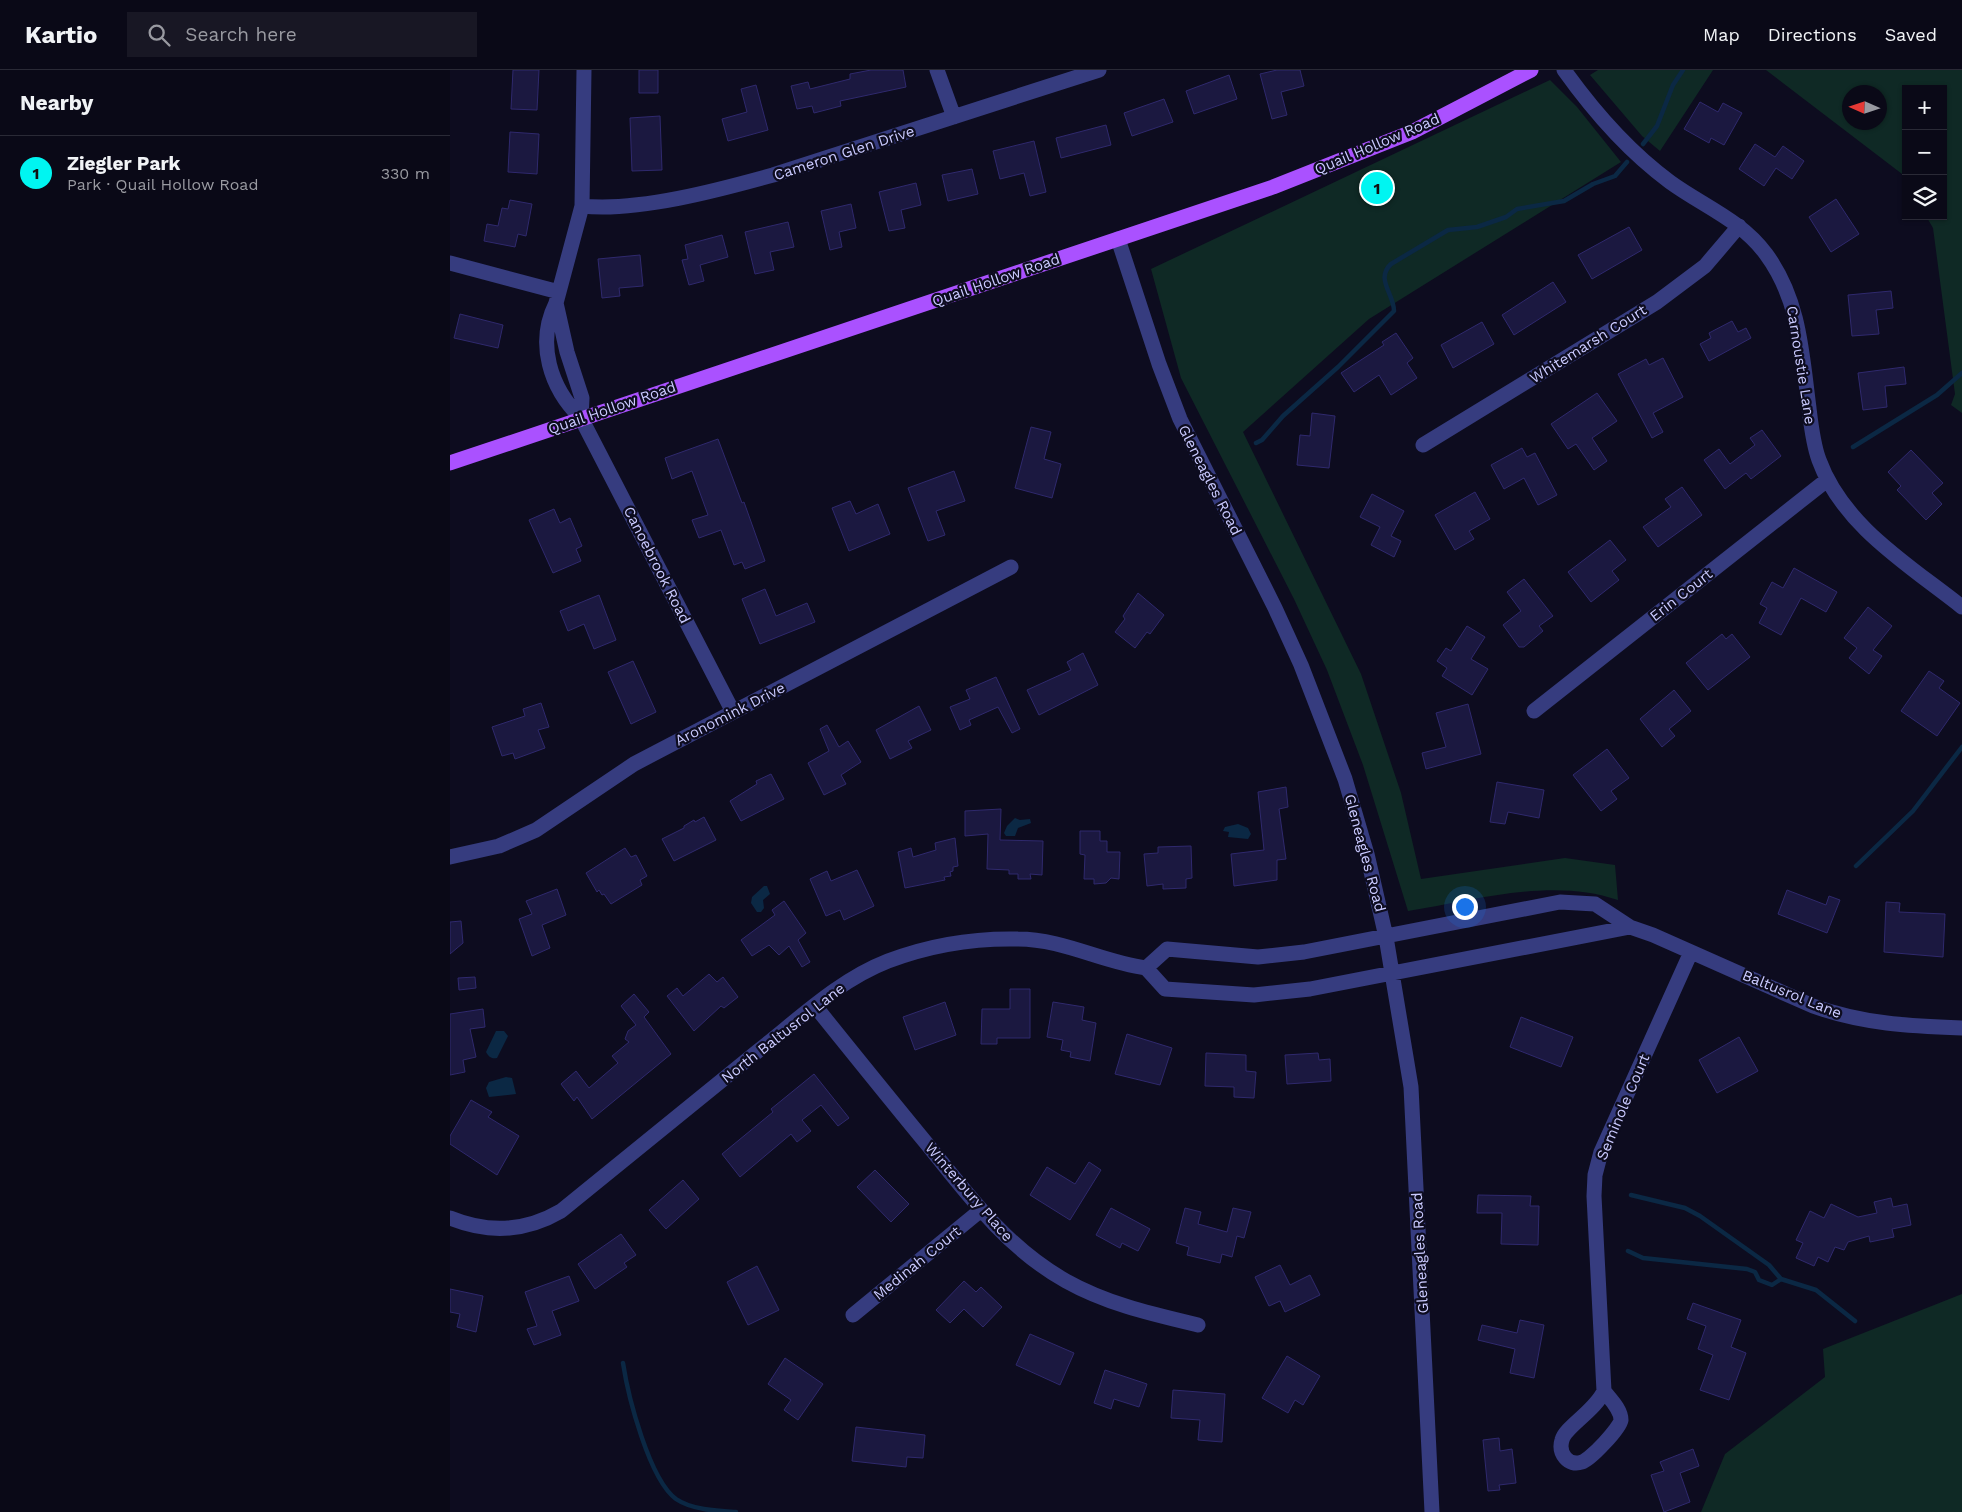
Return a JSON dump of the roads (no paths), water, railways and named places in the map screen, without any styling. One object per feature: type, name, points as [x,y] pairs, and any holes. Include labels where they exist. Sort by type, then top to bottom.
[{"type":"main road","name":"Quail Hollow Road","points":[[450,463],[1273,187],[1367,152],[1412,132],[1531,70]]},
{"type":"street","name":"Canoebrook Road","points":[[584,70],[582,206],[558,298],[549,318],[546,338],[550,371],[566,403],[581,418],[733,712]]},
{"type":"street","points":[[937,70],[954,117]]},
{"type":"street","name":"Cameron Glen Drive","points":[[582,206],[598,208],[642,203],[726,188],[1099,70]]},
{"type":"street","name":"Carnoustie Lane","points":[[1564,70],[1590,106],[1620,139],[1650,167],[1739,226],[1765,252],[1788,290],[1795,312],[1812,433],[1818,459],[1828,480],[1843,505],[1858,523],[1962,607]]},
{"type":"street","name":"Whitemarsh Court","points":[[1423,445],[1665,296],[1705,266],[1739,226]]},
{"type":"street","name":"Gleneagles Road","points":[[1118,238],[1158,364],[1180,419],[1276,608],[1317,702],[1353,804],[1367,854],[1386,937],[1411,1087],[1432,1512]]},
{"type":"street","points":[[450,263],[558,298]]},
{"type":"street","name":"Canoebrook Road","points":[[558,298],[567,352],[582,398],[581,418]]},
{"type":"street","name":"Erin Court","points":[[1534,710],[1828,480]]},
{"type":"street","name":"Aronomink Drive","points":[[450,857],[499,846],[536,830],[634,764],[1011,567]]},
{"type":"street","name":"Baltusrol Lane","points":[[1386,937],[1560,902],[1596,904],[1630,927],[1838,1015],[1901,1026],[1962,1028]]},
{"type":"street","points":[[1386,937],[1304,952],[1258,957],[1167,950],[1146,968],[1165,988],[1254,995],[1310,989],[1630,927]]},
{"type":"street","name":"North Baltusrol Lane","points":[[450,1218],[467,1225],[498,1230],[533,1225],[561,1211],[814,1006],[867,971],[887,961],[937,946],[984,939],[1020,939],[1050,942],[1146,968]]},
{"type":"street","name":"Seminole Court","points":[[1604,1391],[1595,1175],[1601,1152],[1691,952]]},
{"type":"street","name":"Winterbury Place","points":[[814,1006],[981,1210],[1012,1243],[1066,1282],[1127,1308],[1198,1325]]},
{"type":"street","name":"Medinah Court","points":[[853,1315],[981,1210]]},
{"type":"street","points":[[1604,1391],[1619,1410],[1621,1420],[1618,1428],[1584,1462],[1575,1463],[1565,1459],[1560,1449],[1562,1437],[1599,1403],[1604,1391]]},
{"type":"water","points":[[1015,818],[1020,820],[1030,819],[1031,823],[1018,828],[1015,836],[1006,836],[1004,833],[1007,826]]},
{"type":"water","points":[[1238,824],[1248,828],[1251,834],[1248,839],[1228,837],[1229,832],[1223,831],[1225,827]]},
{"type":"water","points":[[764,886],[767,886],[770,894],[763,900],[764,908],[761,912],[757,912],[751,903],[752,897]]},
{"type":"water","points":[[496,1031],[504,1031],[508,1036],[497,1058],[493,1058],[486,1052]]},
{"type":"water","points":[[506,1077],[512,1078],[516,1094],[489,1097],[486,1088],[489,1082]]},
{"type":"waterway","points":[[1643,144],[1657,126],[1673,85],[1683,70]]},
{"type":"waterway","points":[[1256,443],[1262,440],[1283,416],[1338,367],[1394,311],[1385,281],[1385,275],[1391,264],[1448,230],[1477,227],[1506,217],[1517,209],[1564,201],[1593,184],[1615,176],[1627,162]]},
{"type":"waterway","points":[[1853,447],[1937,395],[1962,373]]},
{"type":"waterway","points":[[1856,866],[1913,811],[1962,747]]},
{"type":"waterway","points":[[1631,1195],[1685,1208],[1700,1216],[1769,1265],[1781,1279],[1816,1290],[1855,1321]]},
{"type":"waterway","points":[[1628,1251],[1643,1258],[1747,1269],[1755,1272],[1759,1280],[1772,1285],[1781,1279]]},
{"type":"waterway","points":[[623,1363],[641,1436],[657,1474],[666,1489],[676,1499],[690,1506],[736,1512]]},
{"type":"place","name":"Ziegler Park","points":[[1377,188]]}]
